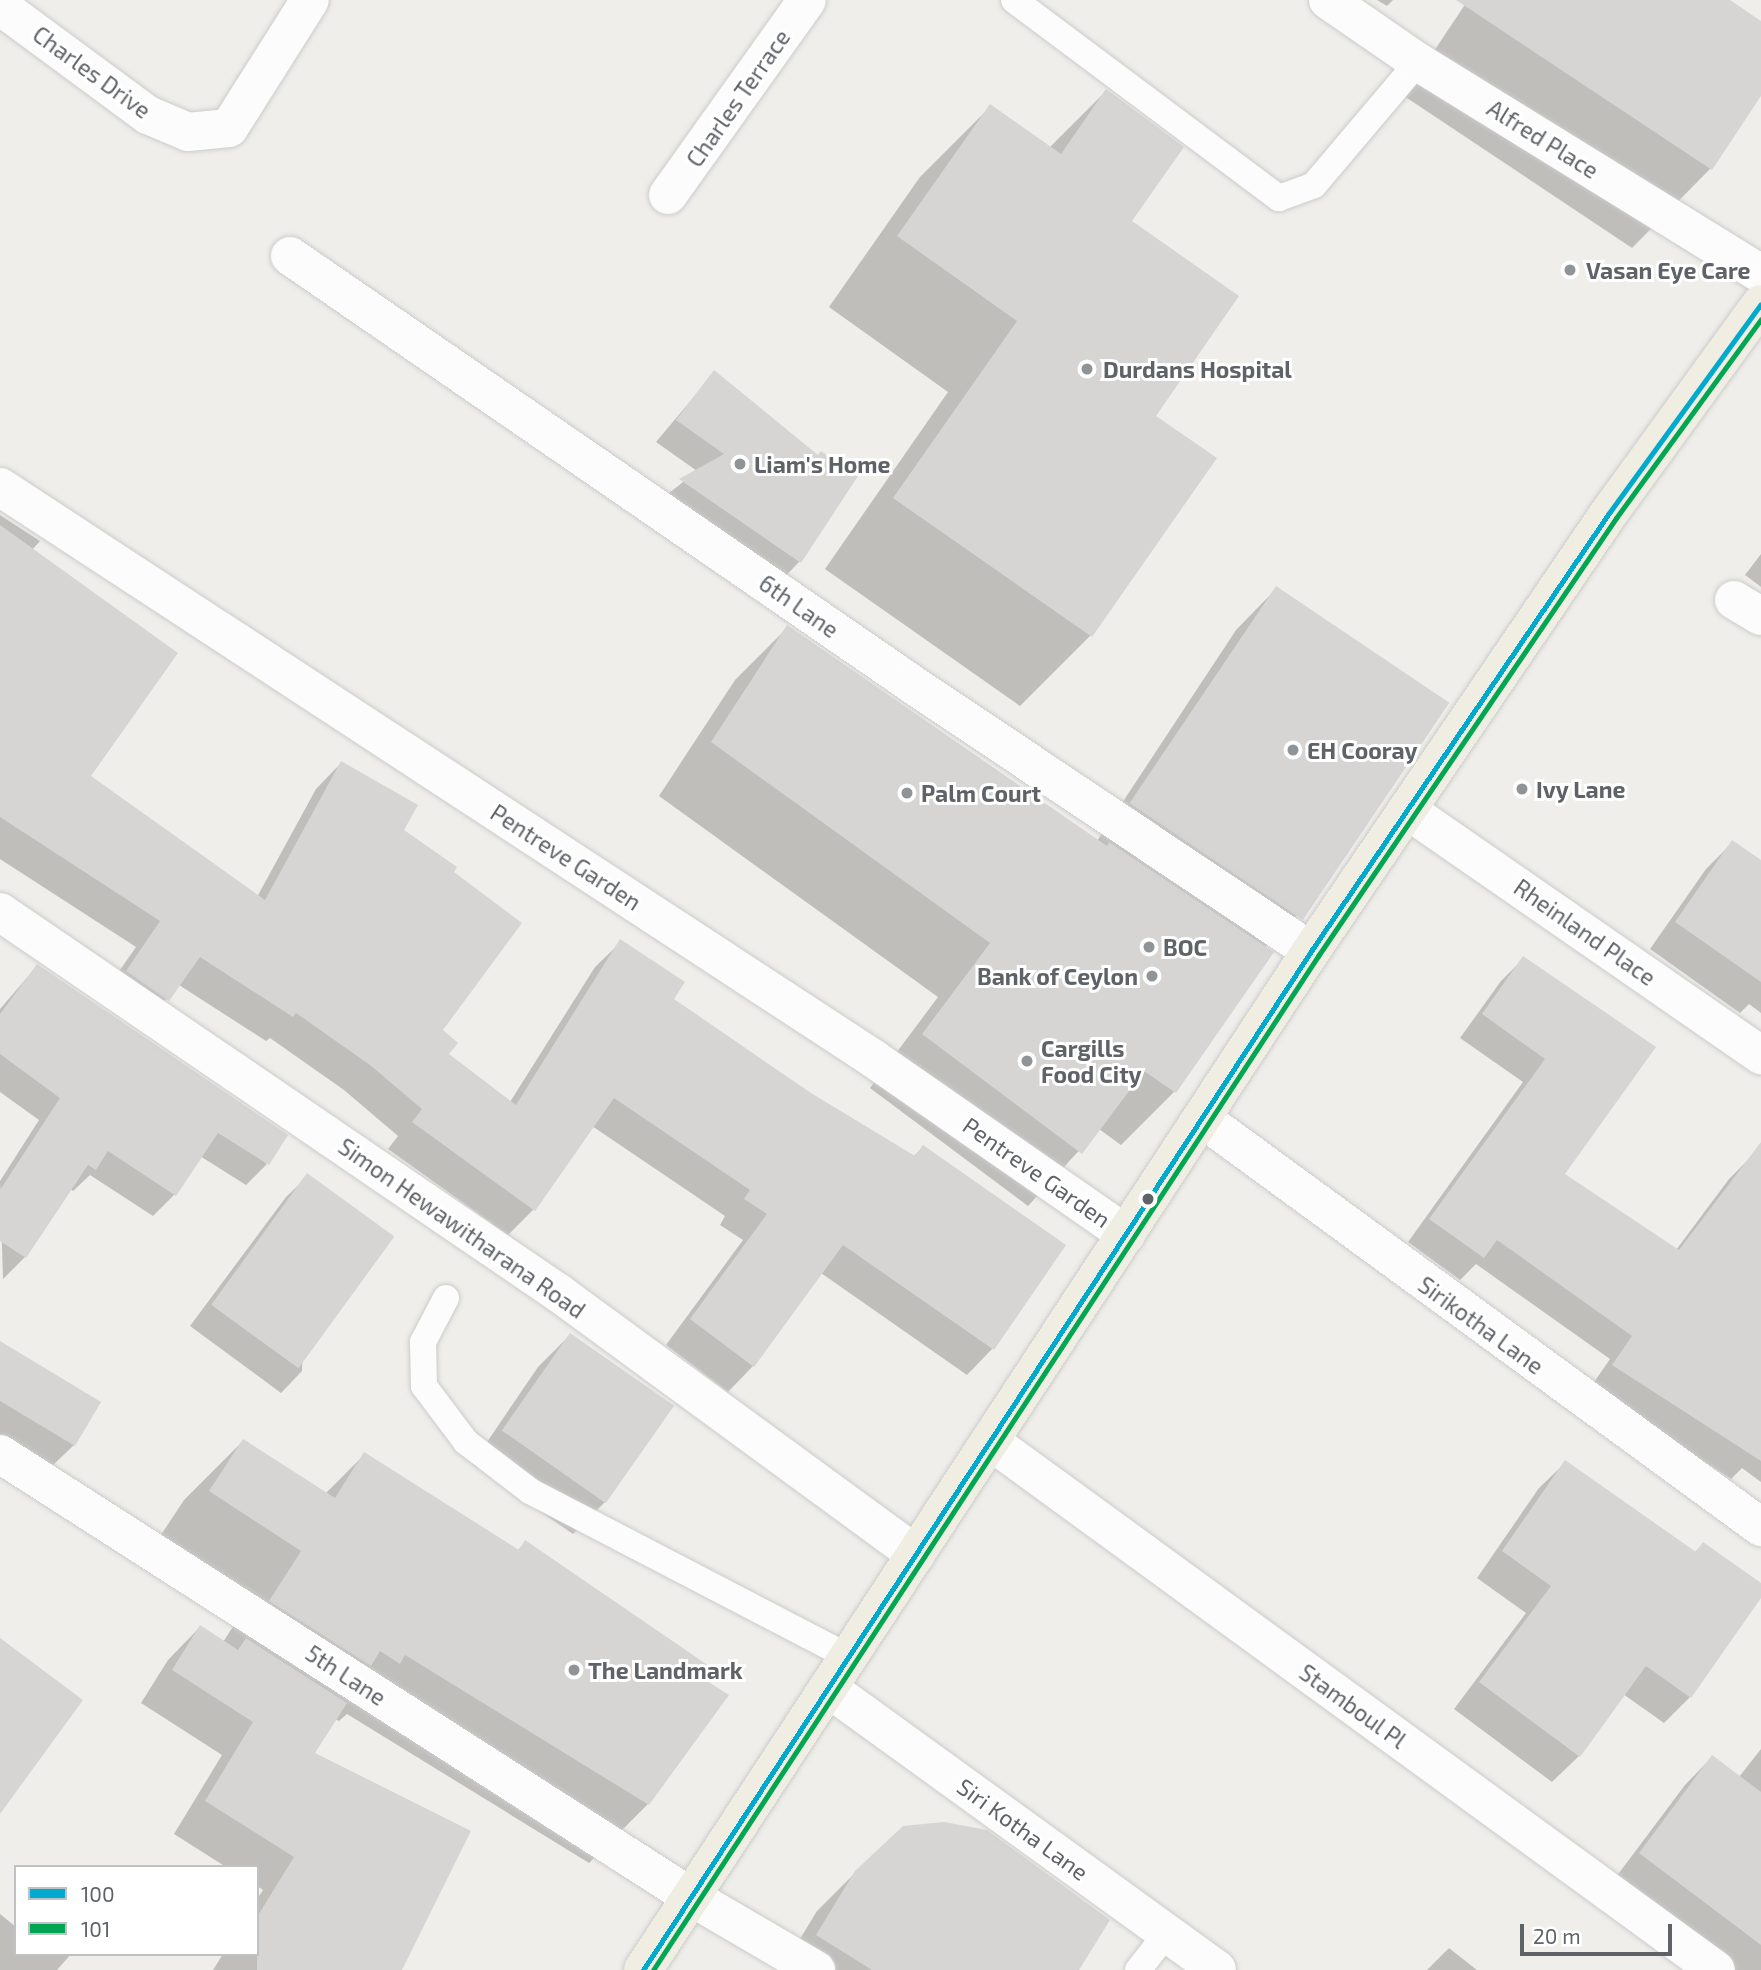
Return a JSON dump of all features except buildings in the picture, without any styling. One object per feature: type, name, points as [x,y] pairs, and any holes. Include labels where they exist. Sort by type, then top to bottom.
[{"type":"highway","points":[[643,1970],[1203,1120],[1311,951],[1609,513],[1761,304]]},
{"type":"street","name":"Charles Drive","points":[[0,6],[148,115],[188,132],[229,128],[310,0]]},
{"type":"street","name":"Charles Terrace","points":[[668,195],[807,0]]},
{"type":"street","name":"Alfred Place","points":[[1328,0],[1418,62],[1761,274]]},
{"type":"street","name":"6th Lane","points":[[290,256],[912,684],[1311,951]]},
{"type":"street","name":"Pentreve Garden","points":[[0,487],[874,1059],[1126,1234]]},
{"type":"street","name":"Rheinland Place","points":[[1408,810],[1761,1055]]},
{"type":"street","name":"Simon Hewawitharana Road","points":[[0,912],[560,1294],[916,1555]]},
{"type":"street","name":"Sirikotha Lane","points":[[1203,1120],[1761,1528]]},
{"type":"street","name":"Stamboul Pl","points":[[990,1441],[1716,1970]]},
{"type":"street","name":"5th Lane","points":[[0,1454],[691,1897],[816,1970]]},
{"type":"street","name":"Siri Kotha Lane","points":[[839,1673],[1217,1970]]},
{"type":"lane","points":[[1014,0],[1279,198],[1314,186],[1418,62]]},
{"type":"lane","points":[[446,1298],[423,1342],[424,1386],[466,1442],[530,1490],[839,1673]]},
{"type":"lane","points":[[1138,1970],[1167,1933]]},
{"type":"transit line","name":"100","points":[[643,1970],[1311,951],[1609,513],[1761,304]]},
{"type":"transit line","name":"101","points":[[653,1970],[1318,956],[1616,518],[1761,319]]},
{"type":"place","name":"Vasan Eye Care","points":[[1570,270]]},
{"type":"place","name":"Durdans Hospital","points":[[1087,369]]},
{"type":"place","name":"Liam's Home","points":[[740,464]]},
{"type":"place","name":"EH Cooray","points":[[1293,750]]},
{"type":"place","name":"Ivy Lane","points":[[1522,789]]},
{"type":"place","name":"Palm Court","points":[[907,793]]},
{"type":"place","name":"BOC","points":[[1149,947]]},
{"type":"place","name":"Bank of Ceylon","points":[[1152,976]]},
{"type":"place","name":"Cargills Food City","points":[[1027,1061]]},
{"type":"place","name":"The Landmark","points":[[574,1670]]}]
